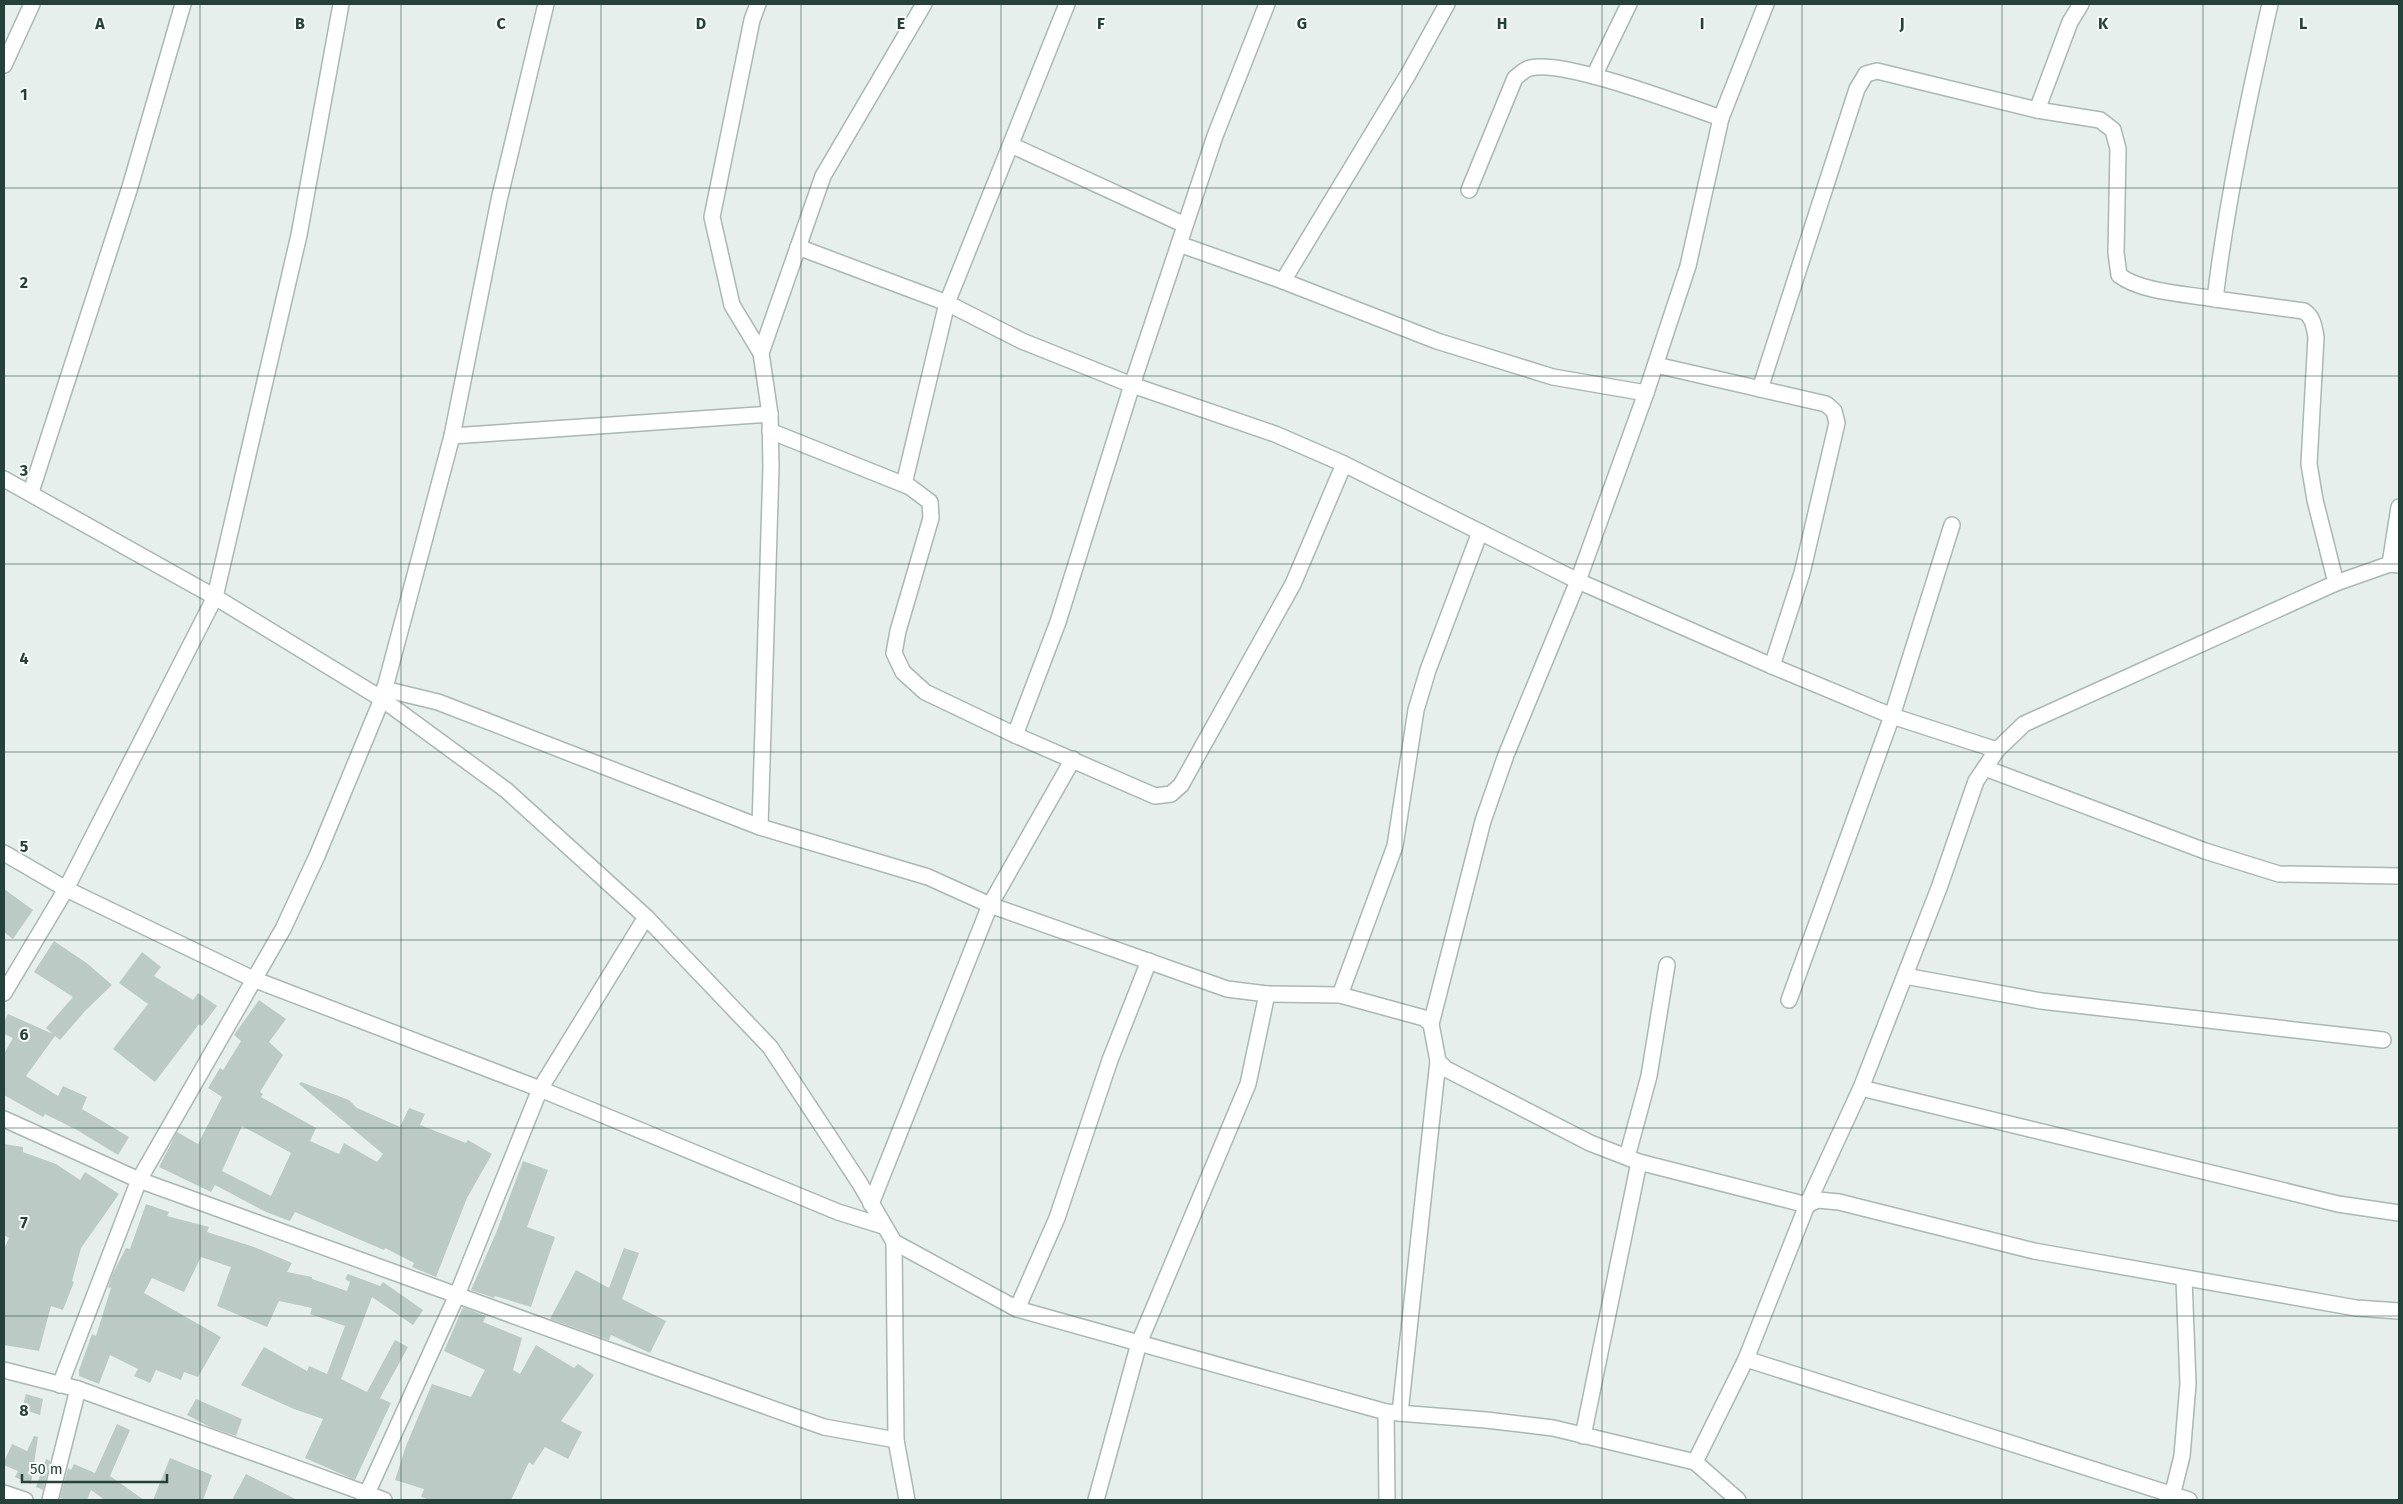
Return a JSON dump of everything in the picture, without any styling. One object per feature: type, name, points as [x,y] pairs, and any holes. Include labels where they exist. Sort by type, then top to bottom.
[{"type":"street","points":[[4,64],[32,4]]},
{"type":"street","points":[[31,492],[130,187],[183,4]]},
{"type":"street","points":[[4,993],[66,889],[216,597],[299,235],[341,4]]},
{"type":"street","points":[[60,1385],[139,1180],[253,979],[284,929],[383,694],[452,436],[499,200],[546,4]]},
{"type":"street","points":[[758,4],[752,20],[712,216],[732,305],[760,353],[770,414],[771,467],[760,827]]},
{"type":"street","points":[[760,353],[823,176],[924,4]]},
{"type":"street","points":[[904,484],[947,303],[1067,4]]},
{"type":"street","points":[[1015,734],[1058,622],[1132,384],[1215,136],[1267,4]]},
{"type":"street","points":[[1283,281],[1404,82],[1447,4]]},
{"type":"street","points":[[1594,76],[1629,4]]},
{"type":"street","points":[[1387,1500],[1393,1412],[1438,1061],[1431,1024],[1483,821],[1506,755],[1578,581],[1656,365],[1688,266],[1721,118],[1766,4]]},
{"type":"street","points":[[2037,110],[2070,22],[2081,4]]},
{"type":"street","points":[[2215,298],[2219,264],[2250,91],[2270,4]]},
{"type":"street","points":[[1469,190],[1515,78],[1529,68],[1544,66],[1594,76],[1721,118]]},
{"type":"street","points":[[1760,389],[1857,89],[1866,74],[1878,71],[2037,110],[2100,120],[2113,130],[2118,149],[2116,253],[2119,275],[2127,281],[2146,287],[2304,311],[2310,315],[2316,337],[2309,464],[2315,500],[2336,583]]},
{"type":"street","points":[[1011,145],[1185,225]]},
{"type":"street","points":[[1179,244],[1283,281],[1437,341],[1544,374],[1646,393]]},
{"type":"street","points":[[798,247],[947,303],[1022,341],[1132,384],[1275,434],[1344,464],[1578,581],[1892,716],[1996,750]]},
{"type":"street","points":[[1656,365],[1826,404],[1834,411],[1837,422],[1802,573],[1772,666]]},
{"type":"street","points":[[452,436],[770,414]]},
{"type":"street","points":[[770,431],[904,484],[930,502],[931,518],[898,631],[894,653],[902,672],[924,692],[1155,796],[1171,794],[1181,785],[1294,584],[1344,464]]},
{"type":"street","points":[[4,479],[31,492],[383,694],[506,790],[646,917],[770,1047],[859,1182],[894,1242],[1017,1309],[1393,1412],[1553,1428],[1695,1462],[1738,1500]]},
{"type":"street","points":[[1695,1462],[1746,1359],[1807,1205],[1861,1088],[1939,888],[1976,781],[1996,750],[2024,724],[2336,583],[2394,565],[2399,507]]},
{"type":"street","points":[[1789,1000],[1892,716],[1952,525]]},
{"type":"street","points":[[1340,995],[1395,846],[1416,710],[1428,670],[1480,532]]},
{"type":"street","points":[[383,694],[438,702],[760,827],[928,877],[990,905],[1227,989],[1267,994],[1340,995],[1424,1018],[1431,1024]]},
{"type":"street","points":[[871,1204],[990,905],[1073,760]]},
{"type":"street","points":[[1985,768],[2196,848],[2279,874],[2399,876]]},
{"type":"street","points":[[4,853],[66,889],[253,979],[540,1089],[838,1212],[883,1226]]},
{"type":"street","points":[[365,1497],[457,1295],[540,1089],[646,917]]},
{"type":"street","points":[[1017,1309],[1057,1218],[1110,1060],[1149,961]]},
{"type":"street","points":[[1582,1436],[1649,1076],[1667,965]]},
{"type":"street","points":[[1905,976],[2041,1001],[2383,1040]]},
{"type":"street","points":[[1096,1500],[1139,1343],[1248,1084],[1267,994]]},
{"type":"street","points":[[1438,1061],[1446,1069],[1590,1143],[1633,1159],[1807,1205],[1818,1200],[1838,1202],[2034,1250],[2184,1279],[2356,1308],[2399,1311]]},
{"type":"street","points":[[1861,1088],[2338,1204],[2399,1213]]},
{"type":"street","points":[[4,1119],[139,1180],[457,1295],[824,1426],[896,1440]]},
{"type":"street","points":[[894,1242],[896,1440],[908,1500]]},
{"type":"street","points":[[2173,1498],[2182,1456],[2188,1384],[2184,1279]]},
{"type":"street","points":[[1746,1359],[2173,1498],[2188,1500]]},
{"type":"street","points":[[4,1370],[78,1389],[365,1497],[384,1500]]},
{"type":"street","points":[[50,1500],[78,1389]]},
{"type":"street","points":[[4,1493],[25,1500]]},
{"type":"building","points":[[4,889],[33,910],[13,939],[4,932]]},
{"type":"building","points":[[54,941],[88,964],[112,985],[85,1011],[60,1040],[55,1036],[26,1076],[58,1096],[63,1086],[87,1097],[82,1109],[129,1137],[118,1155],[77,1130],[45,1114],[43,1117],[4,1095],[4,1054],[13,1038],[4,1034],[4,1022],[8,1014],[53,1034],[46,1028],[73,997],[34,972]]},
{"type":"building","points":[[142,952],[161,967],[154,976],[193,1000],[198,993],[217,1006],[202,1026],[199,1024],[155,1082],[113,1049],[148,1004],[119,983]]},
{"type":"building","points":[[259,1000],[286,1019],[269,1042],[283,1055],[260,1092],[263,1094],[261,1097],[316,1128],[310,1141],[339,1154],[344,1143],[377,1162],[383,1154],[299,1084],[301,1082],[349,1100],[357,1108],[400,1127],[409,1108],[425,1114],[420,1125],[466,1143],[468,1140],[492,1154],[467,1198],[436,1277],[412,1267],[414,1263],[385,1248],[384,1250],[295,1212],[290,1221],[266,1212],[215,1185],[211,1192],[159,1167],[177,1132],[198,1144],[222,1097],[208,1088],[220,1068],[223,1070],[241,1041],[234,1035]],"holes":[[[242,1126],[291,1153],[271,1196],[222,1171]]]},
{"type":"building","points":[[4,1144],[23,1147],[23,1152],[56,1164],[80,1180],[85,1172],[119,1194],[81,1248],[72,1281],[74,1282],[63,1310],[51,1306],[39,1351],[4,1345],[4,1249],[9,1238],[4,1235]]},
{"type":"building","points":[[523,1161],[548,1170],[527,1227],[555,1237],[531,1307],[471,1290],[496,1233]]},
{"type":"building","points":[[146,1204],[169,1212],[167,1216],[209,1227],[207,1232],[254,1247],[292,1263],[287,1272],[312,1277],[312,1279],[347,1291],[350,1282],[345,1279],[348,1274],[380,1286],[383,1282],[423,1310],[413,1325],[372,1297],[341,1379],[367,1392],[395,1340],[408,1347],[380,1398],[391,1403],[355,1480],[305,1458],[323,1419],[294,1409],[241,1385],[264,1347],[307,1371],[309,1366],[327,1374],[345,1326],[310,1314],[312,1308],[279,1301],[267,1327],[217,1306],[231,1267],[201,1257],[184,1292],[152,1278],[144,1293],[221,1337],[198,1377],[184,1372],[181,1380],[156,1370],[150,1383],[134,1376],[138,1369],[110,1355],[99,1384],[79,1376],[79,1370],[92,1334],[96,1336],[111,1288],[108,1287],[113,1273],[126,1248],[130,1249]]},
{"type":"building","points":[[624,1248],[639,1253],[622,1299],[666,1321],[650,1353],[611,1335],[609,1340],[550,1319],[576,1270],[609,1288]]},
{"type":"building","points":[[463,1307],[486,1316],[483,1322],[522,1338],[513,1370],[520,1374],[536,1345],[574,1368],[578,1364],[594,1375],[561,1421],[582,1432],[568,1459],[545,1447],[533,1465],[529,1462],[511,1500],[430,1500],[421,1497],[424,1489],[395,1480],[406,1446],[432,1384],[471,1397],[485,1370],[444,1351]]},
{"type":"building","points":[[26,1394],[43,1399],[40,1415],[22,1409]]},
{"type":"building","points":[[196,1399],[242,1419],[236,1436],[212,1428],[187,1415]]},
{"type":"building","points":[[117,1424],[130,1430],[110,1476],[144,1500],[105,1500],[91,1490],[87,1500],[66,1500],[60,1498],[68,1468],[71,1470],[74,1464],[95,1473]]},
{"type":"building","points":[[34,1436],[38,1437],[31,1484],[15,1477],[18,1471],[4,1465],[4,1462],[12,1444],[27,1451]]},
{"type":"building","points":[[170,1458],[212,1475],[203,1500],[153,1500]]},
{"type":"building","points":[[46,1459],[50,1461],[43,1490],[36,1487]]},
{"type":"building","points":[[246,1474],[297,1500],[232,1500]]}]
